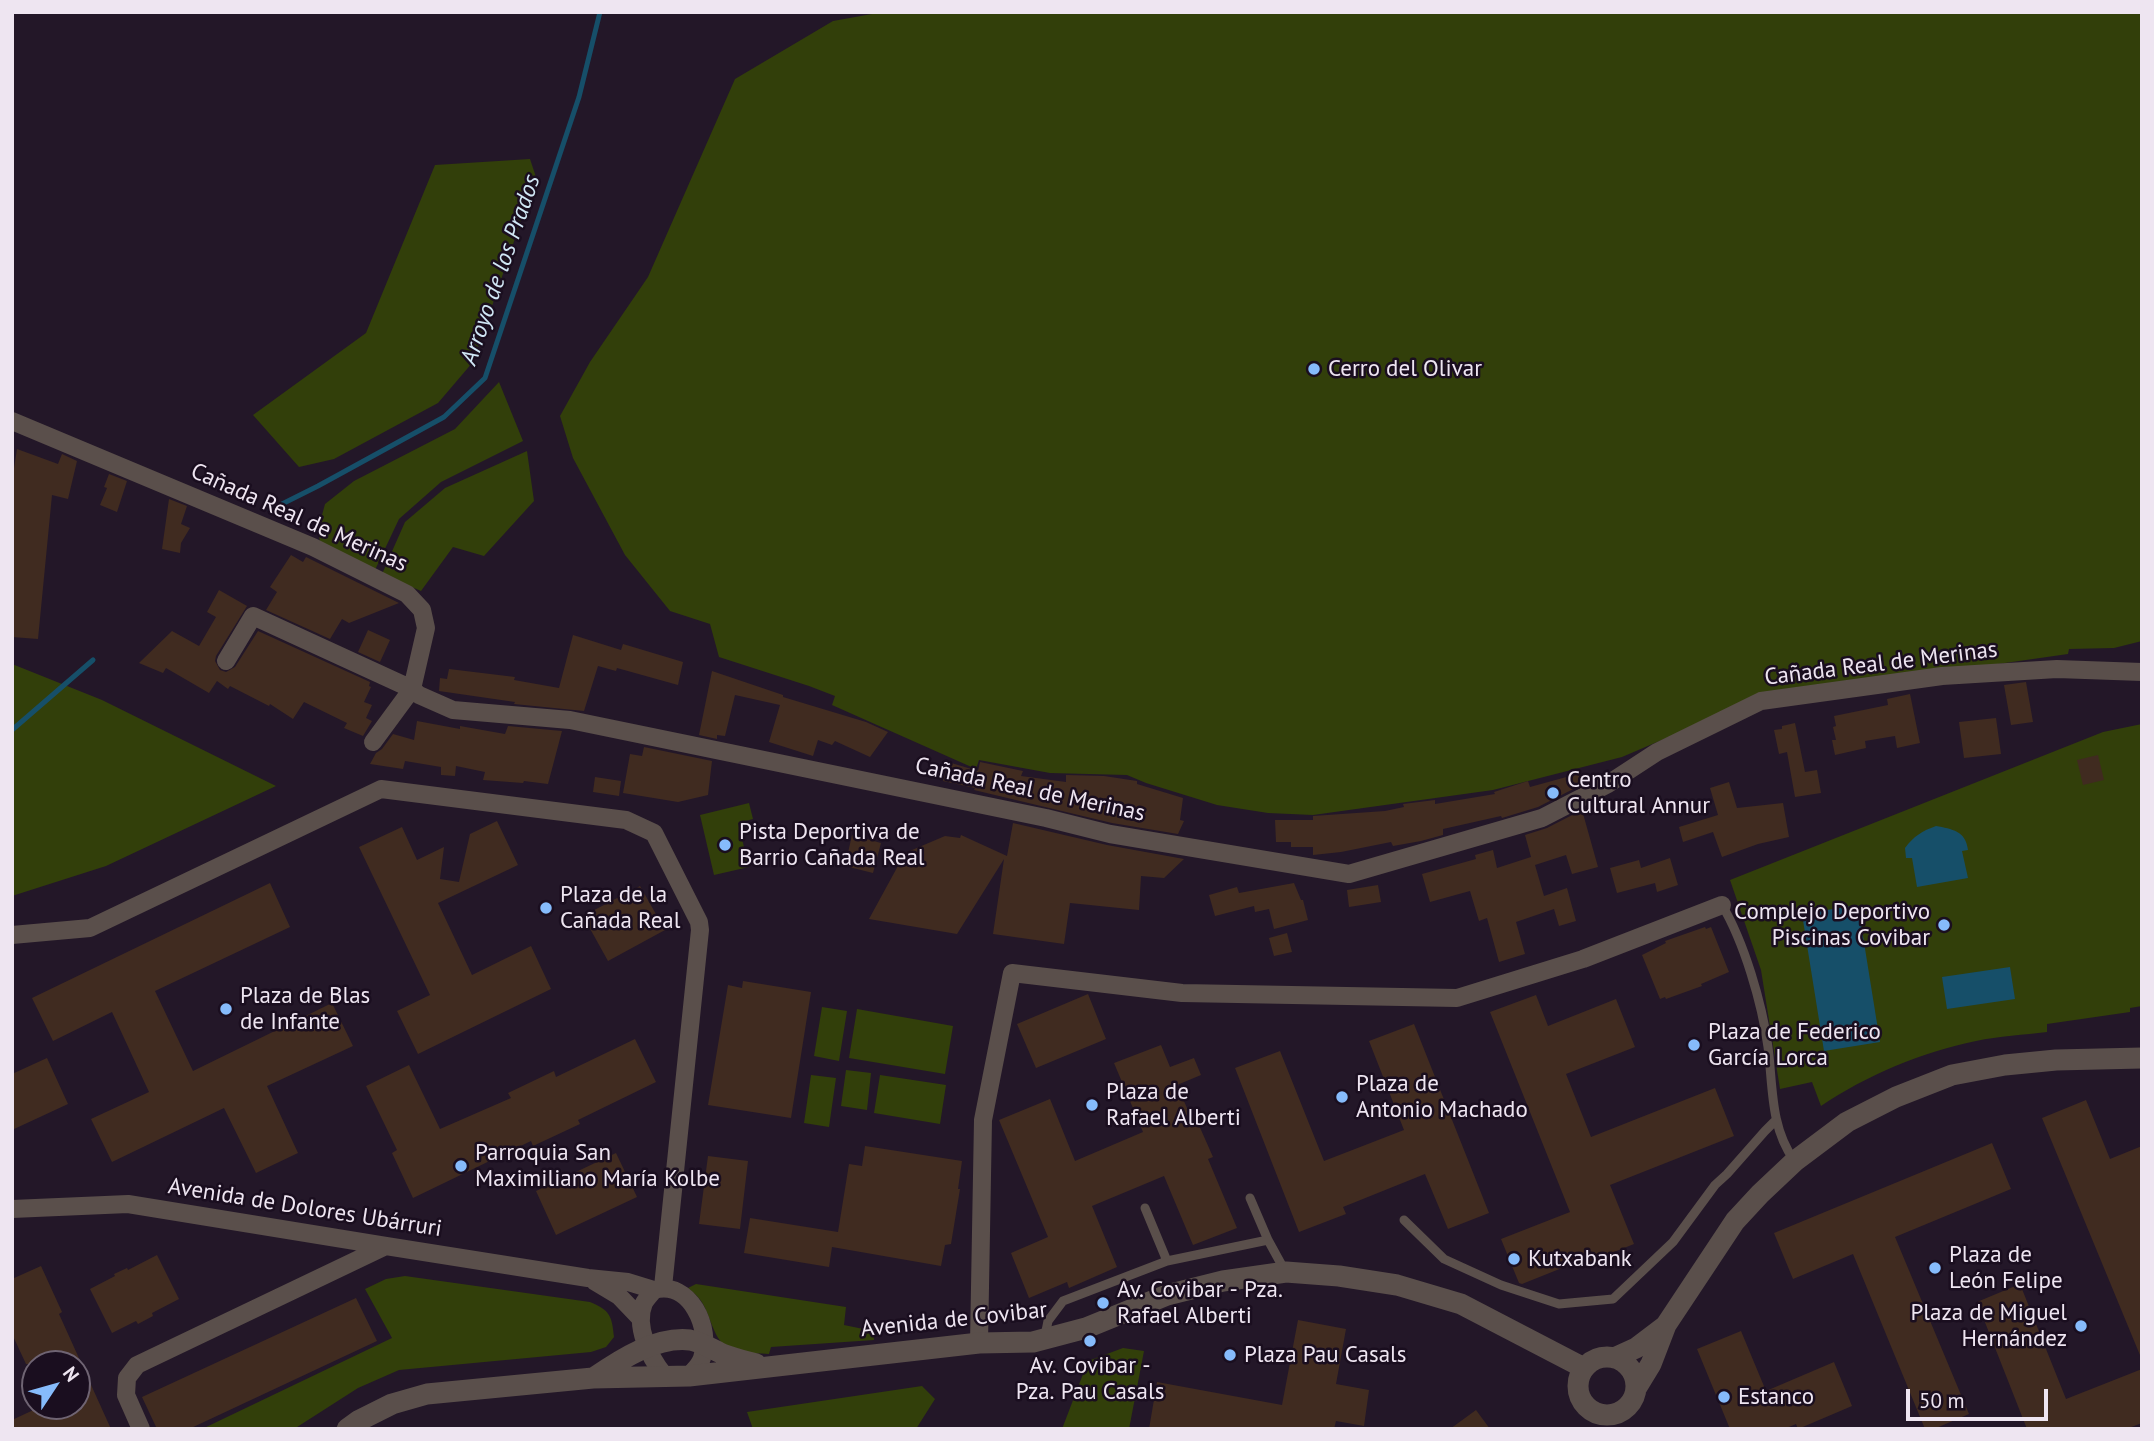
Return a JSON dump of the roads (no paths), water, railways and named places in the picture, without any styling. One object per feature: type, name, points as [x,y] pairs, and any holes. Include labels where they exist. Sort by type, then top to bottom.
[{"type":"street","name":"Cañada Real de Merinas","points":[[12,421],[313,547],[407,594],[422,610],[426,628],[412,689],[428,700],[453,710],[570,720],[1046,818],[1110,834],[1349,874],[1542,818],[1608,784],[1657,752],[1761,701],[1942,676],[2057,669],[2142,673]]},
{"type":"street","points":[[226,661],[253,616],[412,689],[373,742]]},
{"type":"street","points":[[12,935],[90,928],[381,789],[626,820],[654,833],[699,922],[700,930],[658,1289],[643,1304],[641,1319],[646,1348],[654,1364],[664,1375]]},
{"type":"street","points":[[979,1343],[983,1120],[1012,973],[1182,993],[1457,998],[1583,959],[1722,905]]},
{"type":"street","points":[[1620,1429],[1667,1325],[1735,1221],[1795,1161],[1847,1122],[1896,1097],[1952,1075],[2005,1065],[2056,1060],[2142,1058]]},
{"type":"street","name":"Avenida de Dolores Ubárruri","points":[[12,1209],[128,1204],[588,1278],[628,1282],[679,1292],[698,1311],[704,1329],[704,1344]]},
{"type":"street","points":[[141,1429],[126,1395],[127,1378],[137,1365],[386,1246]]},
{"type":"street","name":"Avenida de Covibar","points":[[347,1429],[392,1404],[426,1394],[593,1378],[689,1376],[979,1343],[1033,1342],[1093,1325],[1167,1295],[1223,1281],[1286,1272],[1339,1276],[1396,1285],[1461,1304],[1584,1368]]},
{"type":"street","name":"Avenida de Dolores Ubárruri","points":[[588,1278],[619,1296],[641,1319]]},
{"type":"street","points":[[1614,1358],[1636,1348],[1667,1325]]},
{"type":"street","name":"Avenida de Covibar","points":[[593,1378],[608,1367],[646,1348],[672,1339],[704,1344],[728,1356],[762,1367]]},
{"type":"street","points":[[689,1376],[699,1365],[704,1344]]},
{"type":"street","points":[[1628,1407],[1596,1420],[1578,1391],[1579,1379],[1584,1368],[1592,1361],[1603,1357],[1614,1358],[1630,1368],[1637,1387]]},
{"type":"lane","points":[[1722,905],[1734,925],[1756,992],[1768,1044],[1776,1120],[1783,1142],[1795,1161]]},
{"type":"lane","points":[[1404,1220],[1444,1259],[1501,1284],[1559,1304],[1613,1298],[1673,1242],[1715,1185],[1776,1120]]},
{"type":"lane","points":[[1250,1198],[1268,1240],[1286,1272]]},
{"type":"lane","points":[[1145,1208],[1167,1261]]},
{"type":"lane","points":[[1044,1339],[1048,1321],[1063,1301],[1167,1261],[1268,1240]]},
{"type":"water","points":[[1936,826],[1953,830],[1964,839],[1968,850],[1962,851],[1968,878],[1917,887],[1912,858],[1906,858],[1905,848],[1919,834]]},
{"type":"water","points":[[1858,905],[1880,1042],[1824,1051],[1802,914]]},
{"type":"water","points":[[2010,967],[2015,999],[1947,1009],[1942,977]]},
{"type":"waterway","name":"Arroyo de los Prados","points":[[270,510],[444,417],[485,378],[579,97],[600,12]]},
{"type":"waterway","name":"Arroyo de los Prados","points":[[12,730],[93,660]]},
{"type":"place","name":"Cerro del Olivar","points":[[1314,369]]},
{"type":"place","name":"Centro Cultural Annur","points":[[1553,793]]},
{"type":"place","name":"Pista Deportiva de Barrio Cañada Real","points":[[725,845]]},
{"type":"place","name":"Plaza de la Cañada Real","points":[[546,908]]},
{"type":"place","name":"Complejo Deportivo Piscinas Covibar","points":[[1944,925]]},
{"type":"place","name":"Plaza de Blas de Infante","points":[[226,1009]]},
{"type":"place","name":"Plaza de Federico García Lorca","points":[[1694,1045]]},
{"type":"place","name":"Plaza de Antonio Machado","points":[[1342,1097]]},
{"type":"place","name":"Plaza de Rafael Alberti","points":[[1092,1105]]},
{"type":"place","name":"Parroquia San Maximiliano María Kolbe","points":[[461,1166]]},
{"type":"place","name":"Kutxabank","points":[[1514,1259]]},
{"type":"place","name":"Plaza de León Felipe","points":[[1935,1268]]},
{"type":"place","name":"Av. Covibar - Pza. Rafael Alberti","points":[[1103,1303]]},
{"type":"place","name":"Plaza de Miguel Hernández","points":[[2081,1326]]},
{"type":"place","name":"Av. Covibar - Pza. Pau Casals","points":[[1090,1341]]},
{"type":"place","name":"Plaza Pau Casals","points":[[1230,1355]]},
{"type":"place","name":"Estanco","points":[[1724,1397]]}]
